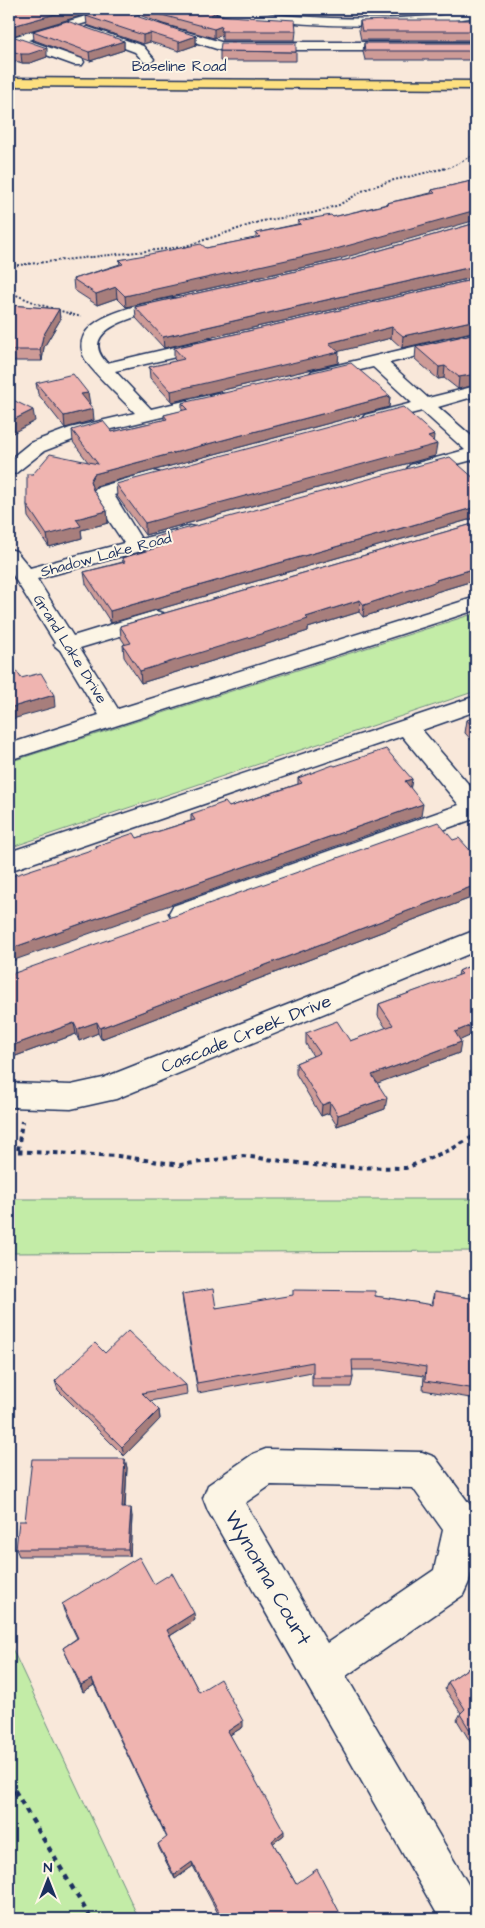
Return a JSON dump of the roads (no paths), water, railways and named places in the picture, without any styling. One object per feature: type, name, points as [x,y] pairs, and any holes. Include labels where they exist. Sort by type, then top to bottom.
[{"type":"main road","name":"Baseline Road","points":[[350,83],[476,81]]},
{"type":"main road","name":"Baseline Road","points":[[9,82],[476,85]]},
{"type":"street","points":[[216,9],[329,34],[476,46]]},
{"type":"street","points":[[13,41],[118,10],[132,18]]},
{"type":"street","points":[[150,24],[220,46],[475,15]]},
{"type":"street","points":[[70,25],[139,49],[148,59]]},
{"type":"street","points":[[329,34],[331,59]]},
{"type":"street","points":[[13,41],[78,62]]},
{"type":"street","points":[[147,415],[89,351],[89,341],[93,333],[104,324],[126,314],[183,301]]},
{"type":"street","points":[[300,379],[476,338]]},
{"type":"street","points":[[103,368],[225,340]]},
{"type":"street","points":[[376,361],[476,451]]},
{"type":"street","points":[[358,422],[476,391]]},
{"type":"street","points":[[9,469],[37,447],[77,432],[233,395]]},
{"type":"street","points":[[402,474],[476,451]]},
{"type":"street","points":[[136,546],[106,501],[104,492],[175,471]]},
{"type":"street","name":"Shadow Lake Road","points":[[25,576],[206,528]]},
{"type":"street","name":"Grand Lake Drive","points":[[9,556],[25,576],[65,644],[113,719]]},
{"type":"street","points":[[9,752],[476,603]]},
{"type":"street","points":[[65,644],[170,614]]},
{"type":"street","points":[[9,862],[476,703]]},
{"type":"street","points":[[158,922],[476,808],[407,727]]},
{"type":"street","name":"Cascade Creek Drive","points":[[9,1095],[71,1098],[106,1090],[476,940]]},
{"type":"street","name":"Wynonna Court","points":[[321,1670],[450,1582],[462,1526],[422,1470],[266,1467],[222,1498],[464,1919]]}]
